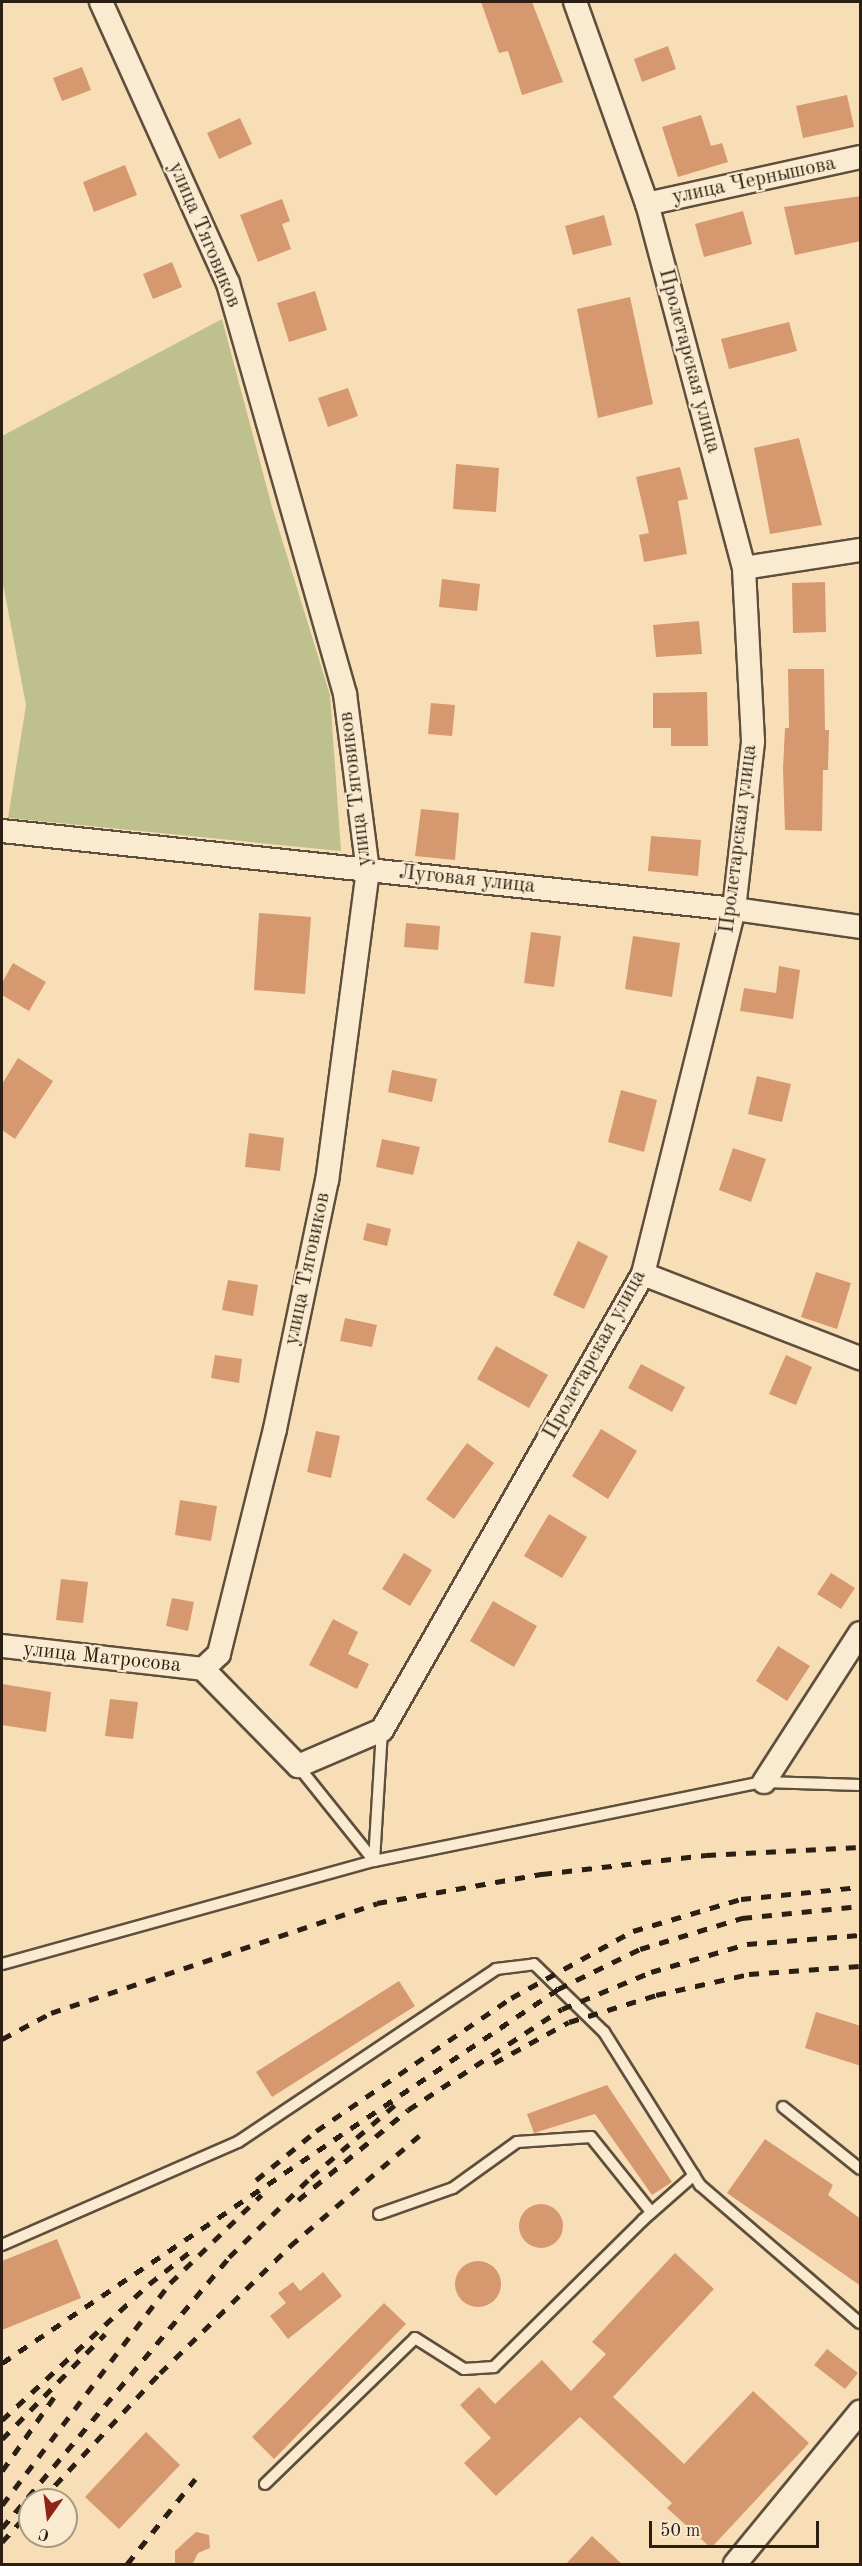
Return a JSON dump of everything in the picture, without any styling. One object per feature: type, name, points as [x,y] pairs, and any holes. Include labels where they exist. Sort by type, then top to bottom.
[{"type":"street","name":"улица Тяговиков","points":[[101,2],[228,283],[345,694],[368,870],[327,1180],[278,1418],[219,1654],[202,1669]]},
{"type":"street","name":"Пролетарская улица","points":[[382,1730],[643,1274],[734,909],[753,741],[744,568],[647,204],[575,2]]},
{"type":"street","name":"улица Чернышова","points":[[647,204],[861,157]]},
{"type":"street","points":[[744,568],[861,550]]},
{"type":"street","name":"Луговая улица","points":[[2,831],[734,909],[861,927]]},
{"type":"street","points":[[643,1274],[861,1358]]},
{"type":"street","points":[[764,1782],[861,1634]]},
{"type":"street","name":"улица Матросова","points":[[2,1646],[202,1669]]},
{"type":"street","points":[[202,1669],[298,1766],[382,1730]]},
{"type":"street","points":[[735,2565],[861,2412]]},
{"type":"lane","points":[[375,1861],[382,1730]]},
{"type":"lane","points":[[298,1766],[375,1861]]},
{"type":"lane","points":[[2,1964],[375,1861],[764,1782],[861,1785]]},
{"type":"lane","points":[[2,2245],[238,2142],[496,1969],[534,1964],[604,2032],[699,2185],[861,2323]]},
{"type":"lane","points":[[783,2107],[861,2169]]},
{"type":"lane","points":[[380,2214],[453,2188],[517,2142],[591,2137],[651,2212]]},
{"type":"lane","points":[[265,2484],[415,2338],[464,2369],[494,2367],[651,2212],[694,2175]]},
{"type":"green space","points":[[222,319],[272,507],[330,695],[341,851],[8,818],[26,705],[2,579],[2,436]]},
{"type":"building","points":[[481,2],[532,2],[563,82],[522,95],[508,51],[499,53]]},
{"type":"building","points":[[668,46],[676,69],[642,82],[634,59]]},
{"type":"building","points":[[82,67],[91,90],[62,101],[53,78]]},
{"type":"building","points":[[847,95],[854,127],[803,138],[796,106]]},
{"type":"building","points":[[701,115],[711,146],[722,143],[728,162],[678,177],[662,127]]},
{"type":"building","points":[[240,118],[252,144],[219,159],[207,133]]},
{"type":"building","points":[[125,165],[137,195],[94,212],[83,182]]},
{"type":"building","points":[[861,196],[861,241],[795,255],[784,207]]},
{"type":"building","points":[[282,199],[290,221],[282,224],[291,249],[258,262],[240,215]]},
{"type":"building","points":[[743,211],[752,244],[704,257],[695,224]]},
{"type":"building","points":[[604,215],[612,245],[573,255],[565,226]]},
{"type":"building","points":[[172,262],[182,287],[153,299],[143,274]]},
{"type":"building","points":[[315,291],[327,330],[289,342],[277,303]]},
{"type":"building","points":[[630,297],[653,404],[598,418],[577,309]]},
{"type":"building","points":[[789,322],[797,351],[729,369],[721,339]]},
{"type":"building","points":[[348,388],[358,416],[328,427],[318,398]]},
{"type":"building","points":[[799,438],[822,525],[770,534],[754,448]]},
{"type":"building","points":[[456,464],[499,468],[496,512],[453,509]]},
{"type":"building","points":[[680,467],[688,499],[678,501],[687,554],[644,562],[639,535],[649,533],[636,477]]},
{"type":"building","points":[[442,579],[480,584],[477,611],[439,607]]},
{"type":"building","points":[[825,582],[826,632],[793,633],[792,583]]},
{"type":"building","points":[[699,621],[702,654],[656,657],[653,625]]},
{"type":"building","points":[[788,669],[824,669],[825,730],[829,730],[828,770],[823,770],[822,831],[785,830],[783,769],[785,728],[789,728]]},
{"type":"building","points":[[707,692],[708,746],[671,746],[671,728],[653,728],[653,693]]},
{"type":"building","points":[[431,703],[455,705],[452,736],[428,734]]},
{"type":"building","points":[[421,809],[459,813],[455,860],[415,856]]},
{"type":"building","points":[[651,836],[701,840],[698,876],[648,871]]},
{"type":"building","points":[[259,913],[311,917],[305,994],[254,990]]},
{"type":"building","points":[[406,923],[440,926],[438,950],[404,947]]},
{"type":"building","points":[[531,932],[561,936],[554,987],[524,983]]},
{"type":"building","points":[[633,936],[680,943],[672,997],[625,989]]},
{"type":"building","points":[[13,963],[46,982],[29,1011],[2,995],[2,983]]},
{"type":"building","points":[[779,966],[800,970],[793,1019],[740,1011],[744,988],[776,993]]},
{"type":"building","points":[[18,1058],[53,1081],[15,1139],[2,1130],[2,1084]]},
{"type":"building","points":[[392,1070],[437,1079],[432,1102],[388,1092]]},
{"type":"building","points":[[757,1076],[791,1084],[782,1122],[748,1114]]},
{"type":"building","points":[[621,1090],[657,1100],[644,1152],[608,1142]]},
{"type":"building","points":[[249,1133],[284,1138],[280,1171],[245,1167]]},
{"type":"building","points":[[382,1139],[420,1147],[413,1175],[376,1167]]},
{"type":"building","points":[[733,1148],[766,1159],[751,1202],[719,1190]]},
{"type":"building","points":[[367,1223],[391,1229],[387,1246],[363,1240]]},
{"type":"building","points":[[578,1241],[608,1256],[584,1309],[553,1295]]},
{"type":"building","points":[[816,1272],[851,1283],[837,1329],[801,1317]]},
{"type":"building","points":[[228,1280],[258,1285],[253,1316],[222,1310]]},
{"type":"building","points":[[345,1318],[377,1325],[372,1347],[340,1341]]},
{"type":"building","points":[[496,1346],[548,1375],[529,1408],[477,1379]]},
{"type":"building","points":[[215,1355],[242,1359],[239,1383],[211,1378]]},
{"type":"building","points":[[786,1355],[812,1367],[796,1405],[769,1394]]},
{"type":"building","points":[[641,1364],[685,1387],[672,1412],[628,1388]]},
{"type":"building","points":[[601,1429],[637,1451],[608,1499],[572,1476]]},
{"type":"building","points":[[316,1431],[340,1436],[331,1478],[307,1472]]},
{"type":"building","points":[[467,1443],[494,1463],[454,1519],[426,1499]]},
{"type":"building","points":[[180,1500],[217,1506],[211,1541],[175,1535]]},
{"type":"building","points":[[549,1514],[587,1537],[562,1578],[524,1556]]},
{"type":"building","points":[[404,1553],[432,1570],[410,1606],[382,1589]]},
{"type":"building","points":[[831,1573],[855,1588],[841,1609],[817,1594]]},
{"type":"building","points":[[61,1579],[88,1582],[83,1623],[56,1620]]},
{"type":"building","points":[[172,1598],[194,1602],[188,1631],[166,1626]]},
{"type":"building","points":[[493,1601],[537,1626],[514,1667],[470,1641]]},
{"type":"building","points":[[333,1619],[358,1632],[348,1654],[369,1664],[357,1689],[309,1665]]},
{"type":"building","points":[[778,1646],[810,1666],[787,1701],[756,1681]]},
{"type":"building","points":[[2,1684],[51,1692],[46,1732],[2,1725]]},
{"type":"building","points":[[110,1699],[138,1702],[133,1739],[105,1736]]},
{"type":"building","points":[[399,1981],[415,2006],[272,2097],[256,2072]]},
{"type":"building","points":[[816,2012],[861,2026],[861,2066],[805,2048]]},
{"type":"building","points":[[607,2085],[672,2182],[652,2195],[595,2114],[534,2133],[527,2114]]},
{"type":"building","points":[[765,2139],[833,2185],[828,2195],[861,2219],[861,2286],[727,2193]]},
{"type":"building","points":[[541,2204],[550,2205],[557,2210],[562,2217],[562,2235],[557,2242],[550,2247],[541,2248],[532,2247],[525,2242],[520,2235],[519,2226],[520,2217],[525,2210],[532,2205]]},
{"type":"building","points":[[57,2239],[81,2298],[2,2330],[2,2261]]},
{"type":"building","points":[[675,2253],[714,2289],[613,2397],[684,2464],[753,2391],[809,2443],[711,2548],[667,2508],[672,2503],[580,2417],[496,2496],[464,2463],[491,2438],[460,2405],[479,2387],[495,2404],[542,2360],[571,2391],[606,2354],[592,2342]]},
{"type":"building","points":[[478,2261],[494,2268],[501,2284],[494,2300],[478,2307],[462,2300],[455,2284],[462,2268]]},
{"type":"building","points":[[323,2272],[342,2296],[288,2339],[270,2316],[286,2303],[278,2293],[293,2282],[300,2291]]},
{"type":"building","points":[[384,2303],[406,2324],[274,2459],[252,2437]]},
{"type":"building","points":[[827,2349],[858,2373],[845,2389],[814,2365]]},
{"type":"building","points":[[146,2432],[180,2465],[119,2529],[85,2497]]},
{"type":"building","points":[[196,2532],[209,2535],[210,2548],[198,2553],[192,2565],[175,2565],[175,2551]]},
{"type":"building","points":[[592,2536],[623,2565],[565,2565]]},
{"type":"railway","points":[[2,2039],[51,2013],[377,1903],[542,1874],[706,1855],[860,1847]]},
{"type":"railway","points":[[256,2180],[316,2131],[511,1998],[633,1931],[741,1899],[860,1887]]},
{"type":"railway","points":[[2,2363],[558,1989],[640,1949],[742,1918],[860,1906]]},
{"type":"railway","points":[[298,2200],[408,2110],[562,2009],[651,1972],[747,1944],[860,1935]]},
{"type":"railway","points":[[494,2063],[569,2022],[656,1995],[749,1974],[860,1966]]},
{"type":"railway","points":[[2,2528],[229,2257],[311,2177],[396,2104]]},
{"type":"railway","points":[[52,2488],[160,2373],[290,2246],[426,2130]]},
{"type":"railway","points":[[2,2505],[170,2283],[261,2195]]},
{"type":"railway","points":[[2,2420],[149,2284],[192,2250]]},
{"type":"railway","points":[[2,2439],[105,2334]]},
{"type":"railway","points":[[2,2471],[54,2397]]},
{"type":"railway","points":[[127,2564],[195,2479]]},
{"type":"railway","points":[[2,2542],[18,2524]]}]
